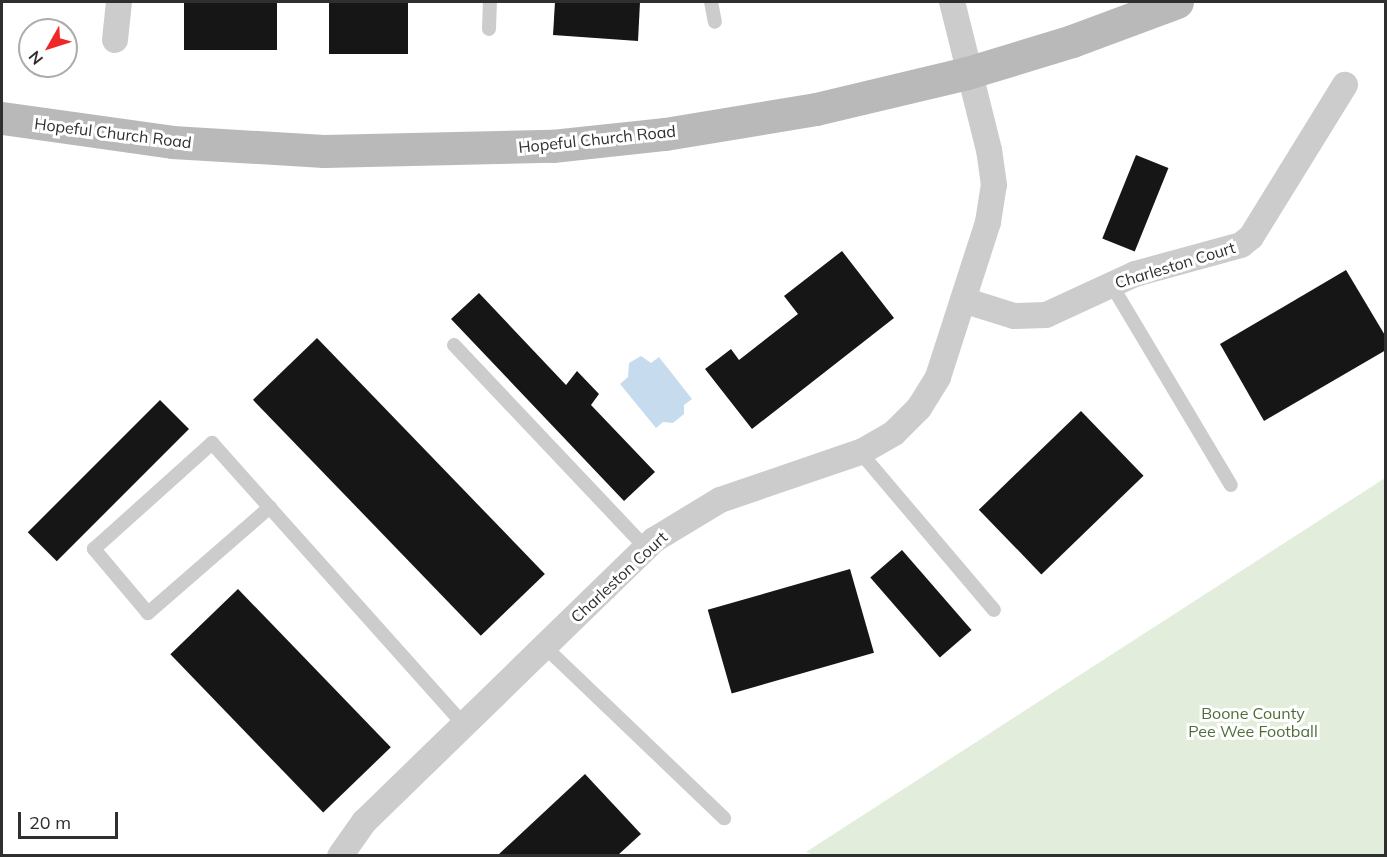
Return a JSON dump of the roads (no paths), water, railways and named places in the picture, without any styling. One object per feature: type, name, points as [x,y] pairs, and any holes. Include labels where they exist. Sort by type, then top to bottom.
[{"type":"main road","name":"Hopeful Church Road","points":[[2,118],[172,142],[324,151],[476,150],[665,134],[816,109],[967,73],[1072,40],[1177,2]]},
{"type":"street","points":[[115,40],[119,2]]},
{"type":"street","name":"Charleston Court","points":[[340,855],[364,822],[646,548],[686,518],[720,500],[860,452],[894,433],[919,408],[938,377],[988,222],[994,185],[989,150],[967,73],[952,2]]},
{"type":"street","name":"Charleston Court","points":[[963,300],[1014,316],[1046,315],[1111,284],[1241,245],[1251,237],[1345,85]]},
{"type":"lane","points":[[489,28],[490,2]]},
{"type":"lane","points":[[711,2],[715,22]]},
{"type":"lane","points":[[1111,284],[1231,485]]},
{"type":"lane","points":[[454,345],[646,548]]},
{"type":"lane","points":[[270,507],[148,613],[94,549],[212,443],[270,507],[464,725]]},
{"type":"lane","points":[[860,452],[994,610]]},
{"type":"lane","points":[[545,647],[724,818]]},
{"type":"water","points":[[641,356],[651,363],[659,357],[692,399],[684,405],[684,414],[673,423],[663,422],[656,428],[620,384],[628,377],[629,363]]},
{"type":"park label","name":"Boone County Pee Wee Football","points":[[1253,722]]}]
